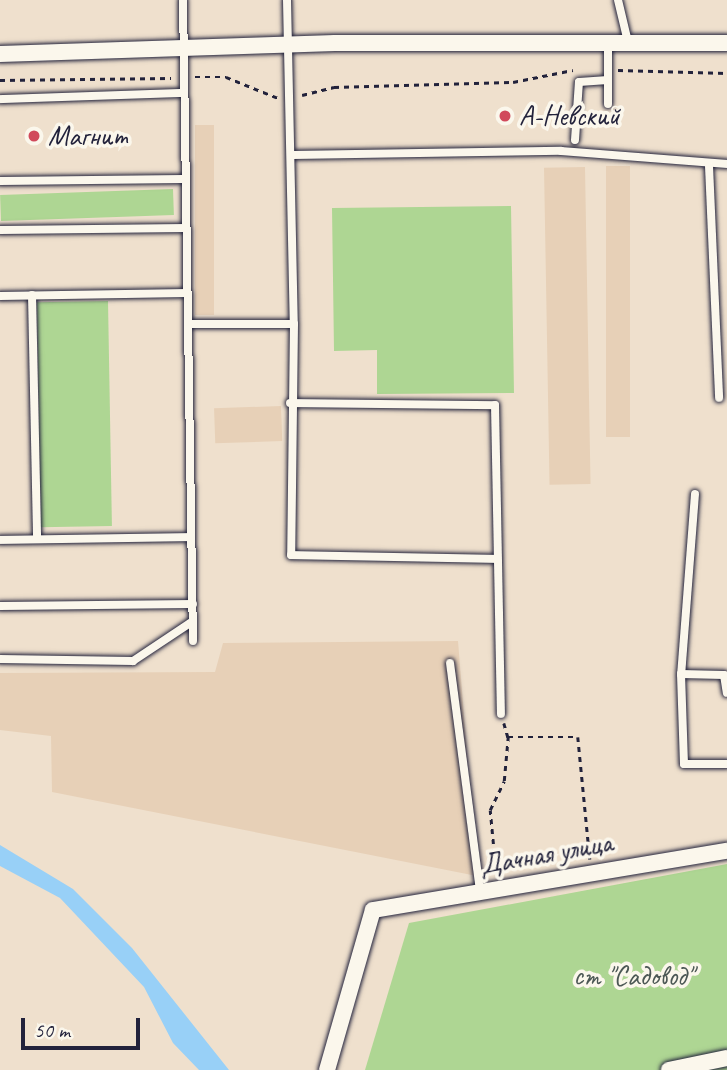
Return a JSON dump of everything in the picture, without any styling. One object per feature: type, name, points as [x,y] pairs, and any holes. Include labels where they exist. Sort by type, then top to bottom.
[{"type":"street","points":[[0,54],[289,46],[727,43]]},
{"type":"street","name":"Дачная улица","points":[[327,1070],[373,909],[727,851]]},
{"type":"street","points":[[669,1070],[727,1058]]},
{"type":"lane","points":[[183,0],[183,179],[193,641]]},
{"type":"lane","points":[[287,0],[293,155],[291,555],[497,559]]},
{"type":"lane","points":[[618,0],[628,42]]},
{"type":"lane","points":[[608,42],[608,104]]},
{"type":"lane","points":[[575,139],[579,82],[608,80]]},
{"type":"lane","points":[[0,99],[183,93]]},
{"type":"lane","points":[[293,155],[561,151],[709,166],[727,163]]},
{"type":"lane","points":[[709,166],[719,398]]},
{"type":"lane","points":[[0,181],[183,179]]},
{"type":"lane","points":[[0,230],[186,228]]},
{"type":"lane","points":[[0,296],[187,293]]},
{"type":"lane","points":[[32,295],[37,539]]},
{"type":"lane","points":[[188,324],[294,324]]},
{"type":"lane","points":[[290,403],[495,405],[501,713]]},
{"type":"lane","points":[[695,494],[681,674],[684,764],[727,764]]},
{"type":"lane","points":[[0,540],[191,537]]},
{"type":"lane","points":[[0,606],[193,604]]},
{"type":"lane","points":[[0,659],[133,662],[193,621]]},
{"type":"lane","points":[[450,663],[480,891]]},
{"type":"lane","points":[[681,674],[724,675],[727,693]]},
{"type":"path","points":[[0,80],[226,77],[275,98],[291,98],[334,87],[513,82],[581,69]]},
{"type":"path","points":[[608,69],[727,73]]},
{"type":"path","points":[[498,889],[490,810],[504,780],[508,737],[501,713]]},
{"type":"path","points":[[508,737],[578,737],[592,872]]},
{"type":"shaded area","points":[[195,125],[214,125],[214,315],[195,315]]},
{"type":"shaded area","points":[[606,166],[630,166],[630,437],[606,437]]},
{"type":"shaded area","points":[[585,167],[591,484],[550,485],[544,168]]},
{"type":"shaded area","points":[[281,406],[282,441],[215,443],[214,408]]},
{"type":"shaded area","points":[[458,641],[477,876],[52,792],[51,736],[0,730],[0,673],[215,672],[223,643]]},
{"type":"green space","points":[[173,189],[174,215],[1,221],[0,195]]},
{"type":"green space","points":[[511,206],[514,393],[377,394],[377,350],[334,351],[332,208]]},
{"type":"green space","points":[[108,301],[112,526],[41,527],[37,302]]},
{"type":"green space","name":"ст \"Садовод\"","points":[[727,864],[727,1070],[365,1070],[409,923]]},
{"type":"water","points":[[0,845],[73,889],[132,948],[229,1070],[199,1070],[173,1043],[144,987],[60,898],[0,866]]},
{"type":"place","name":"А-Невский","points":[[505,116]]},
{"type":"place","name":"Магнит","points":[[34,136]]}]
